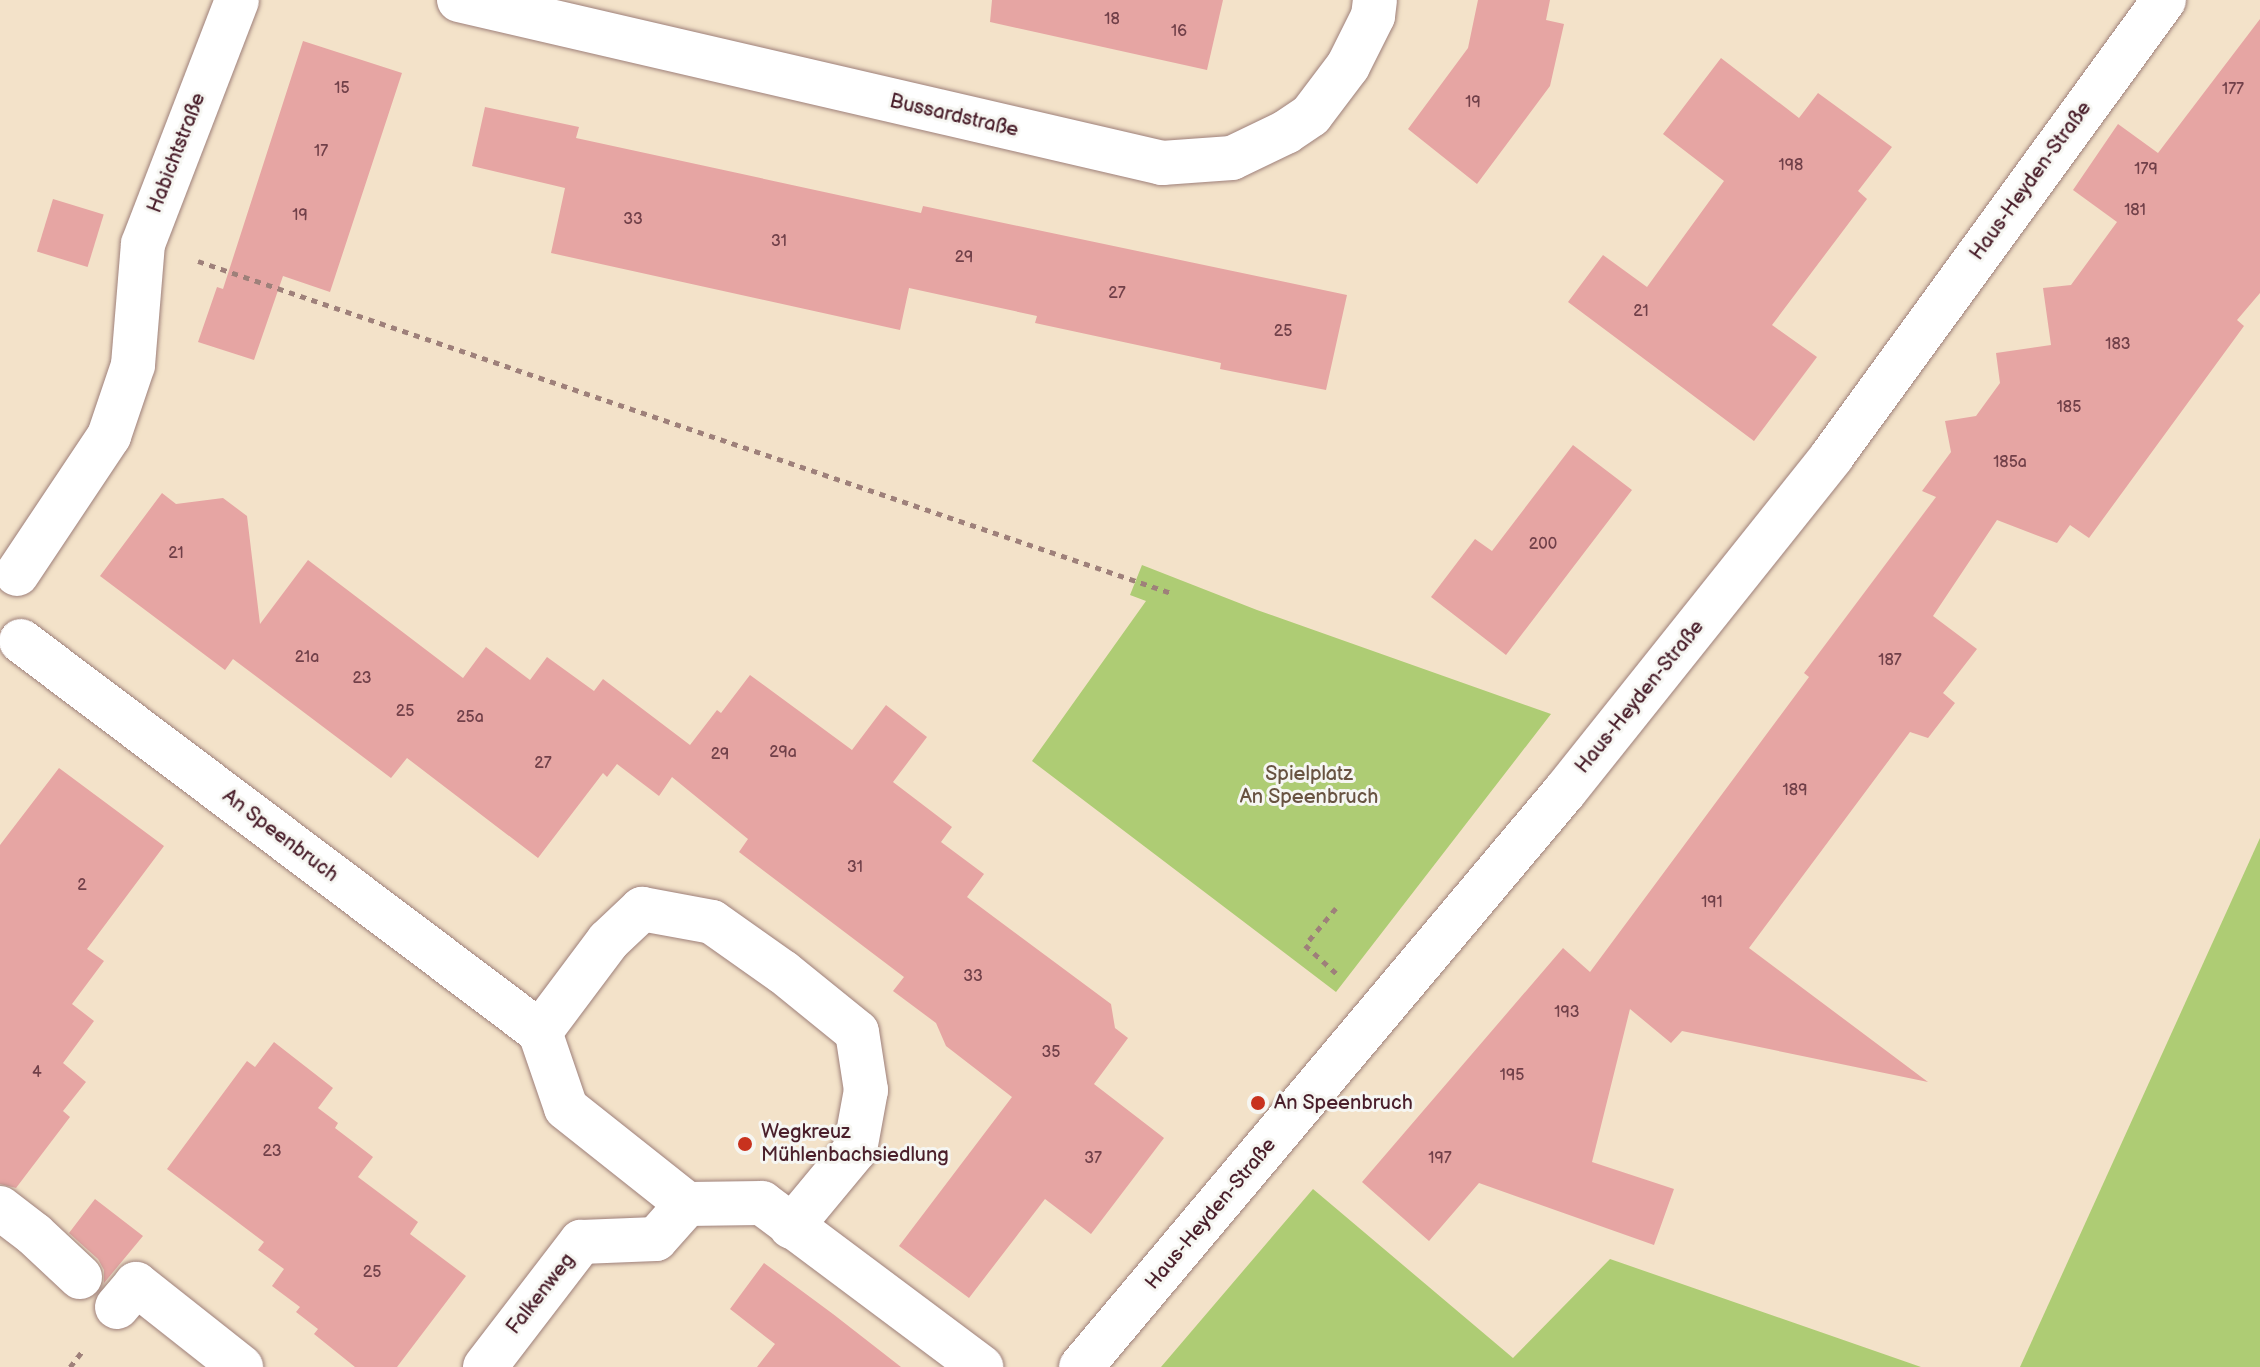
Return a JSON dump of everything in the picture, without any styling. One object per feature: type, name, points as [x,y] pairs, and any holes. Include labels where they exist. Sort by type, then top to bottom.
[{"type":"street","name":"Habichtstraße","points":[[8,569],[109,436],[133,365],[140,311],[143,244],[237,0]]},
{"type":"street","name":"Bussardstraße","points":[[459,0],[1162,163],[1232,158],[1286,132],[1311,115],[1348,66],[1373,16],[1375,0]]},
{"type":"street","name":"Haus-Heyden-Straße","points":[[1081,1367],[1565,791],[1832,456],[2164,0]]},
{"type":"street","points":[[8,569],[30,599],[28,627],[10,648]]},
{"type":"street","name":"An Speenbruch","points":[[10,648],[540,1032]]},
{"type":"street","points":[[791,1227],[855,1150],[866,1090],[857,1032],[783,972],[712,922],[642,909],[608,941],[540,1032],[566,1108],[687,1204],[762,1203],[791,1227],[981,1367]]},
{"type":"street","name":"Falkenweg","points":[[485,1367],[581,1242],[656,1239],[687,1204]]},
{"type":"street","points":[[0,1208],[34,1234],[80,1277]]},
{"type":"street","points":[[117,1307],[136,1284],[241,1367]]},
{"type":"path","points":[[143,244],[258,279],[1174,594]]},
{"type":"path","points":[[1336,908],[1305,945],[1345,982],[1382,1006]]},
{"type":"green space","name":"Spielplatz An Speenbruch","points":[[1142,565],[1257,610],[1551,714],[1336,992],[1032,761],[1146,601],[1130,595]]},
{"type":"green space","points":[[2260,838],[2260,1367],[2020,1367]]},
{"type":"green space","points":[[1313,1189],[1513,1358],[1610,1259],[1921,1367],[1161,1367]]},
{"type":"building","points":[[992,0],[1223,0],[1207,70],[990,22]]},
{"type":"building","points":[[1478,0],[1550,0],[1546,20],[1564,24],[1550,86],[1477,184],[1408,129],[1468,48]]},
{"type":"building","points":[[2260,19],[2260,293],[2237,320],[2244,326],[2089,538],[2070,525],[2057,543],[1997,520],[1933,616],[1977,649],[1943,693],[1955,703],[1928,738],[1910,732],[1749,948],[1928,1082],[1682,1031],[1671,1043],[1630,1009],[1592,1162],[1674,1189],[1654,1245],[1479,1183],[1429,1241],[1362,1182],[1563,948],[1590,972],[1809,677],[1804,673],[1936,497],[1922,491],[1951,452],[1945,421],[1976,416],[2000,383],[1996,353],[2051,345],[2043,288],[2071,285],[2117,222],[2073,190],[2118,124],[2158,153]]},
{"type":"building","points":[[303,41],[402,73],[330,292],[283,276],[254,360],[198,342],[217,287],[223,289]]},
{"type":"building","points":[[1721,58],[1799,118],[1818,93],[1892,147],[1858,191],[1867,199],[1772,325],[1817,357],[1754,441],[1568,302],[1603,255],[1647,287],[1724,181],[1663,134]]},
{"type":"building","points":[[485,107],[579,127],[576,138],[921,213],[923,206],[1347,295],[1326,390],[1220,369],[1221,363],[1035,323],[1037,316],[909,288],[900,330],[551,253],[565,188],[472,166]]},
{"type":"building","points":[[53,199],[104,214],[88,267],[37,252]]},
{"type":"building","points":[[1573,445],[1632,490],[1506,655],[1431,597],[1475,539],[1492,551]]},
{"type":"building","points":[[162,493],[176,504],[223,498],[247,516],[260,624],[308,560],[463,678],[486,647],[530,680],[547,657],[594,691],[603,679],[690,745],[717,710],[721,713],[750,675],[852,750],[886,705],[927,737],[893,782],[952,827],[941,842],[984,874],[967,897],[1111,1004],[1115,1028],[1128,1038],[1094,1084],[1164,1138],[1091,1234],[1045,1199],[969,1298],[899,1246],[1012,1097],[946,1046],[936,1023],[893,991],[904,977],[739,852],[748,839],[672,777],[659,796],[617,764],[607,777],[603,773],[538,858],[407,758],[391,778],[233,659],[225,670],[100,576]]},
{"type":"building","points":[[59,768],[164,846],[87,949],[104,961],[72,1004],[94,1021],[63,1063],[86,1082],[63,1111],[70,1117],[16,1188],[0,1184],[0,845]]},
{"type":"building","points":[[274,1042],[333,1088],[318,1108],[338,1123],[335,1128],[373,1157],[358,1177],[418,1222],[410,1234],[466,1276],[397,1367],[355,1367],[314,1334],[318,1329],[296,1312],[300,1307],[272,1286],[284,1269],[258,1250],[264,1242],[167,1169],[247,1061],[255,1067]]},
{"type":"building","points":[[95,1199],[143,1236],[104,1283],[104,1270],[98,1259],[69,1233]]},
{"type":"building","points":[[764,1263],[901,1367],[757,1367],[775,1344],[730,1309]]},
{"type":"place","name":"An Speenbruch","points":[[1258,1103]]},
{"type":"place","name":"Wegkreuz Mühlenbachsiedlung","points":[[745,1144]]}]
